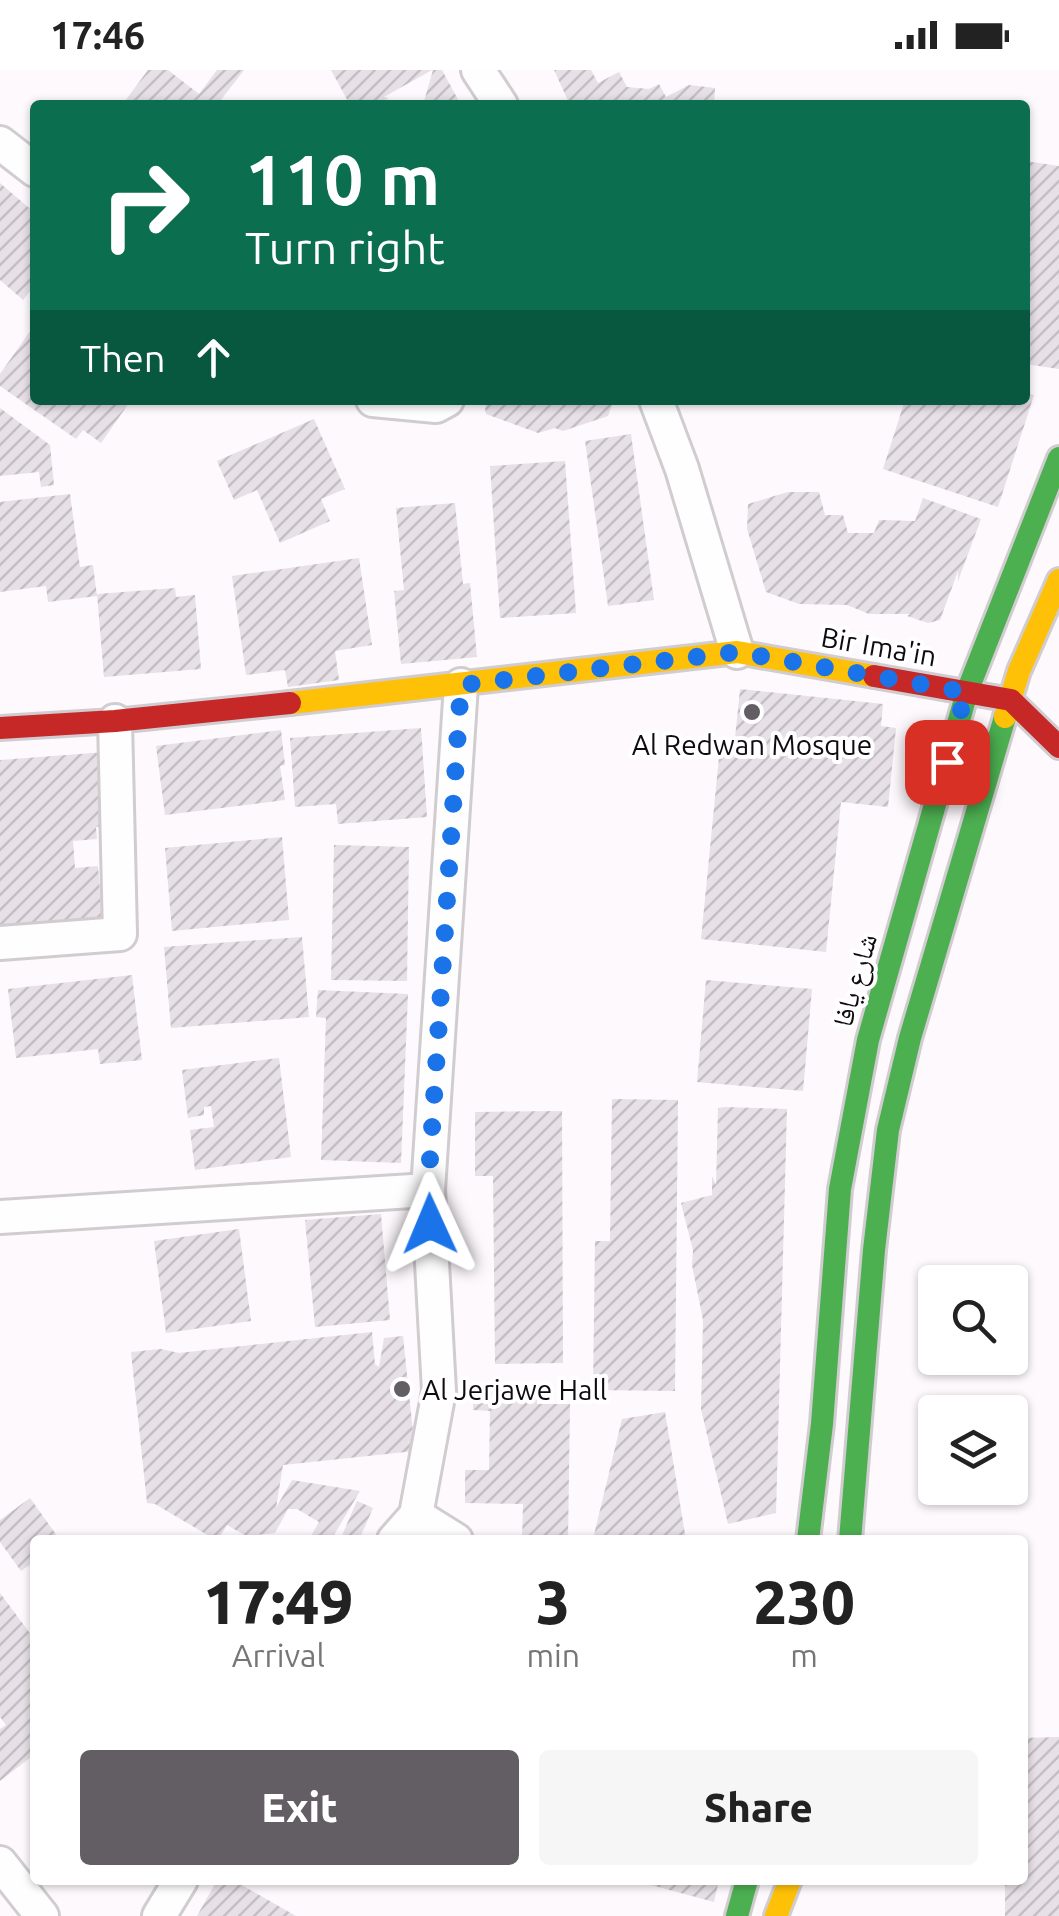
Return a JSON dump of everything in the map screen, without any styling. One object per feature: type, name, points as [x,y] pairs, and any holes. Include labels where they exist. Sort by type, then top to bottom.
[{"type":"main road","name":"شارع يافا","points":[[809,1535],[822,1424],[840,1188],[868,1040],[966,692],[1059,458]]},
{"type":"main road","points":[[850,1535],[888,1130],[910,1038],[1010,700],[1059,580]]},
{"type":"main road","name":"Bir Ima'in","points":[[0,728],[115,721],[737,652],[1010,700]]},
{"type":"main road","points":[[1010,700],[1059,746]]},
{"type":"main road","points":[[737,1916],[746,1885]]},
{"type":"main road","points":[[776,1916],[788,1885]]},
{"type":"street","points":[[478,70],[499,100]]},
{"type":"street","points":[[0,143],[30,166]]},
{"type":"street","points":[[658,405],[682,469],[737,652]]},
{"type":"street","points":[[398,1535],[416,1515],[439,1391],[428,1190],[461,685]]},
{"type":"street","points":[[0,943],[120,934],[115,721]]},
{"type":"street","points":[[0,1217],[428,1190]]},
{"type":"street","points":[[416,1515],[448,1535]]},
{"type":"street","points":[[0,1863],[42,1916]]},
{"type":"street","points":[[159,1916],[178,1885]]},
{"type":"building","points":[[148,70],[168,70],[199,94],[217,70],[244,70],[221,100],[126,100]]},
{"type":"building","points":[[331,70],[432,70],[384,97],[389,98],[385,100],[347,100]]},
{"type":"building","points":[[433,70],[442,70],[458,100],[424,100]]},
{"type":"building","points":[[554,70],[591,70],[598,83],[619,72],[627,87],[649,89],[659,84],[666,97],[689,85],[715,88],[714,100],[568,100]]},
{"type":"building","points":[[1030,162],[1059,166],[1059,369],[1030,365]]},
{"type":"building","points":[[0,183],[30,209],[30,291],[23,300],[0,280]]},
{"type":"building","points":[[30,331],[30,405],[128,405],[101,443],[83,430],[76,439],[0,386],[0,374]]},
{"type":"building","points":[[1030,394],[1034,395],[998,507],[883,469],[903,405],[1030,405]]},
{"type":"building","points":[[486,405],[612,405],[608,416],[563,431],[555,428],[538,433],[486,414]]},
{"type":"building","points":[[0,408],[50,445],[54,485],[41,487],[39,472],[0,476]]},
{"type":"building","points":[[314,419],[345,489],[321,499],[330,521],[280,543],[257,490],[234,500],[217,461]]},
{"type":"building","points":[[631,434],[654,600],[608,606],[585,441]]},
{"type":"building","points":[[565,461],[576,613],[500,618],[490,466]]},
{"type":"building","points":[[788,492],[819,492],[825,515],[843,515],[848,533],[874,533],[879,520],[915,521],[923,498],[981,519],[940,620],[928,623],[907,616],[910,614],[869,614],[847,605],[799,604],[766,592],[747,529],[748,504]]},
{"type":"building","points":[[70,494],[80,567],[93,565],[97,596],[48,602],[46,586],[0,592],[0,502]]},
{"type":"building","points":[[455,503],[463,584],[470,583],[477,657],[401,664],[394,591],[404,590],[396,508]]},
{"type":"building","points":[[359,558],[372,645],[335,651],[339,680],[288,687],[285,670],[246,675],[232,576]]},
{"type":"building","points":[[175,588],[176,597],[195,595],[201,669],[104,677],[97,594]]},
{"type":"building","points":[[740,689],[883,704],[881,726],[896,728],[888,807],[841,802],[826,952],[701,939],[720,747],[734,748]]},
{"type":"building","points":[[421,728],[427,817],[338,824],[336,804],[295,807],[290,738]]},
{"type":"building","points":[[281,730],[285,765],[280,766],[285,800],[165,815],[156,746]]},
{"type":"building","points":[[106,752],[112,825],[96,827],[97,839],[73,841],[75,868],[98,866],[103,926],[0,935],[0,760]]},
{"type":"building","points":[[282,837],[289,920],[172,931],[165,848]]},
{"type":"building","points":[[334,845],[409,847],[407,981],[331,980]]},
{"type":"building","points":[[302,937],[309,1017],[171,1028],[164,947]]},
{"type":"building","points":[[132,975],[142,1060],[100,1064],[98,1049],[16,1058],[8,989]]},
{"type":"building","points":[[706,980],[812,989],[803,1091],[697,1082]]},
{"type":"building","points":[[318,990],[408,994],[401,1163],[321,1160],[326,1018],[316,1017]]},
{"type":"building","points":[[279,1058],[291,1157],[195,1170],[190,1130],[214,1127],[211,1106],[204,1107],[204,1115],[188,1118],[182,1070]]},
{"type":"building","points":[[612,1099],[678,1100],[675,1391],[593,1390],[595,1241],[610,1241]]},
{"type":"building","points":[[718,1108],[787,1109],[776,1513],[728,1524],[701,1409],[703,1320],[692,1265],[693,1250],[681,1203],[712,1195],[712,1176],[716,1185]]},
{"type":"building","points":[[562,1111],[563,1363],[495,1364],[493,1176],[475,1176],[475,1112]]},
{"type":"building","points":[[381,1214],[390,1320],[315,1327],[305,1220]]},
{"type":"building","points":[[239,1229],[251,1321],[166,1333],[154,1241]]},
{"type":"building","points":[[372,1332],[375,1364],[379,1367],[384,1338],[403,1336],[415,1451],[283,1465],[276,1508],[292,1480],[360,1491],[334,1535],[312,1535],[319,1522],[297,1509],[288,1509],[275,1533],[244,1535],[227,1525],[221,1535],[208,1535],[147,1503],[131,1352],[161,1349],[179,1353]]},
{"type":"building","points":[[473,1385],[537,1386],[537,1404],[570,1404],[568,1535],[522,1535],[523,1504],[465,1503],[465,1470],[489,1470],[490,1411],[473,1410]]},
{"type":"building","points":[[665,1412],[685,1535],[594,1535],[622,1419]]},
{"type":"building","points":[[30,1498],[56,1535],[30,1535],[30,1565],[21,1571],[0,1542],[0,1520]]},
{"type":"building","points":[[357,1501],[373,1508],[361,1535],[342,1535]]},
{"type":"building","points":[[0,1593],[30,1633],[30,1758],[0,1781],[0,1729],[6,1725],[0,1717]]},
{"type":"building","points":[[1059,1737],[1059,1916],[1005,1916],[1005,1885],[1028,1885],[1028,1738]]},
{"type":"building","points":[[214,1885],[242,1885],[296,1916],[197,1916]]},
{"type":"building","points":[[651,1885],[718,1885],[714,1902]]},
{"type":"traffic: fast","points":[[809,1535],[822,1424],[840,1189],[868,1040],[967,692],[1059,458]]},
{"type":"traffic: fast","points":[[850,1535],[888,1130],[910,1038],[1005,717]]},
{"type":"traffic: fast","points":[[737,1916],[746,1885]]},
{"type":"traffic: slow","points":[[1005,717],[1019,671],[1059,580]]},
{"type":"traffic: slow","points":[[290,703],[737,652],[874,676]]},
{"type":"traffic: slow","points":[[776,1916],[788,1885]]},
{"type":"traffic: jam","points":[[874,676],[1011,700],[1059,747]]},
{"type":"traffic: jam","points":[[0,728],[290,703]]},
{"type":"place","name":"Al Redwan Mosque","points":[[752,712]]},
{"type":"place","name":"Al Jerjawe Hall","points":[[402,1389]]},
{"type":"route","points":[[430,1224],[428,1190],[461,685],[737,652],[966,692],[947,762]]}]
